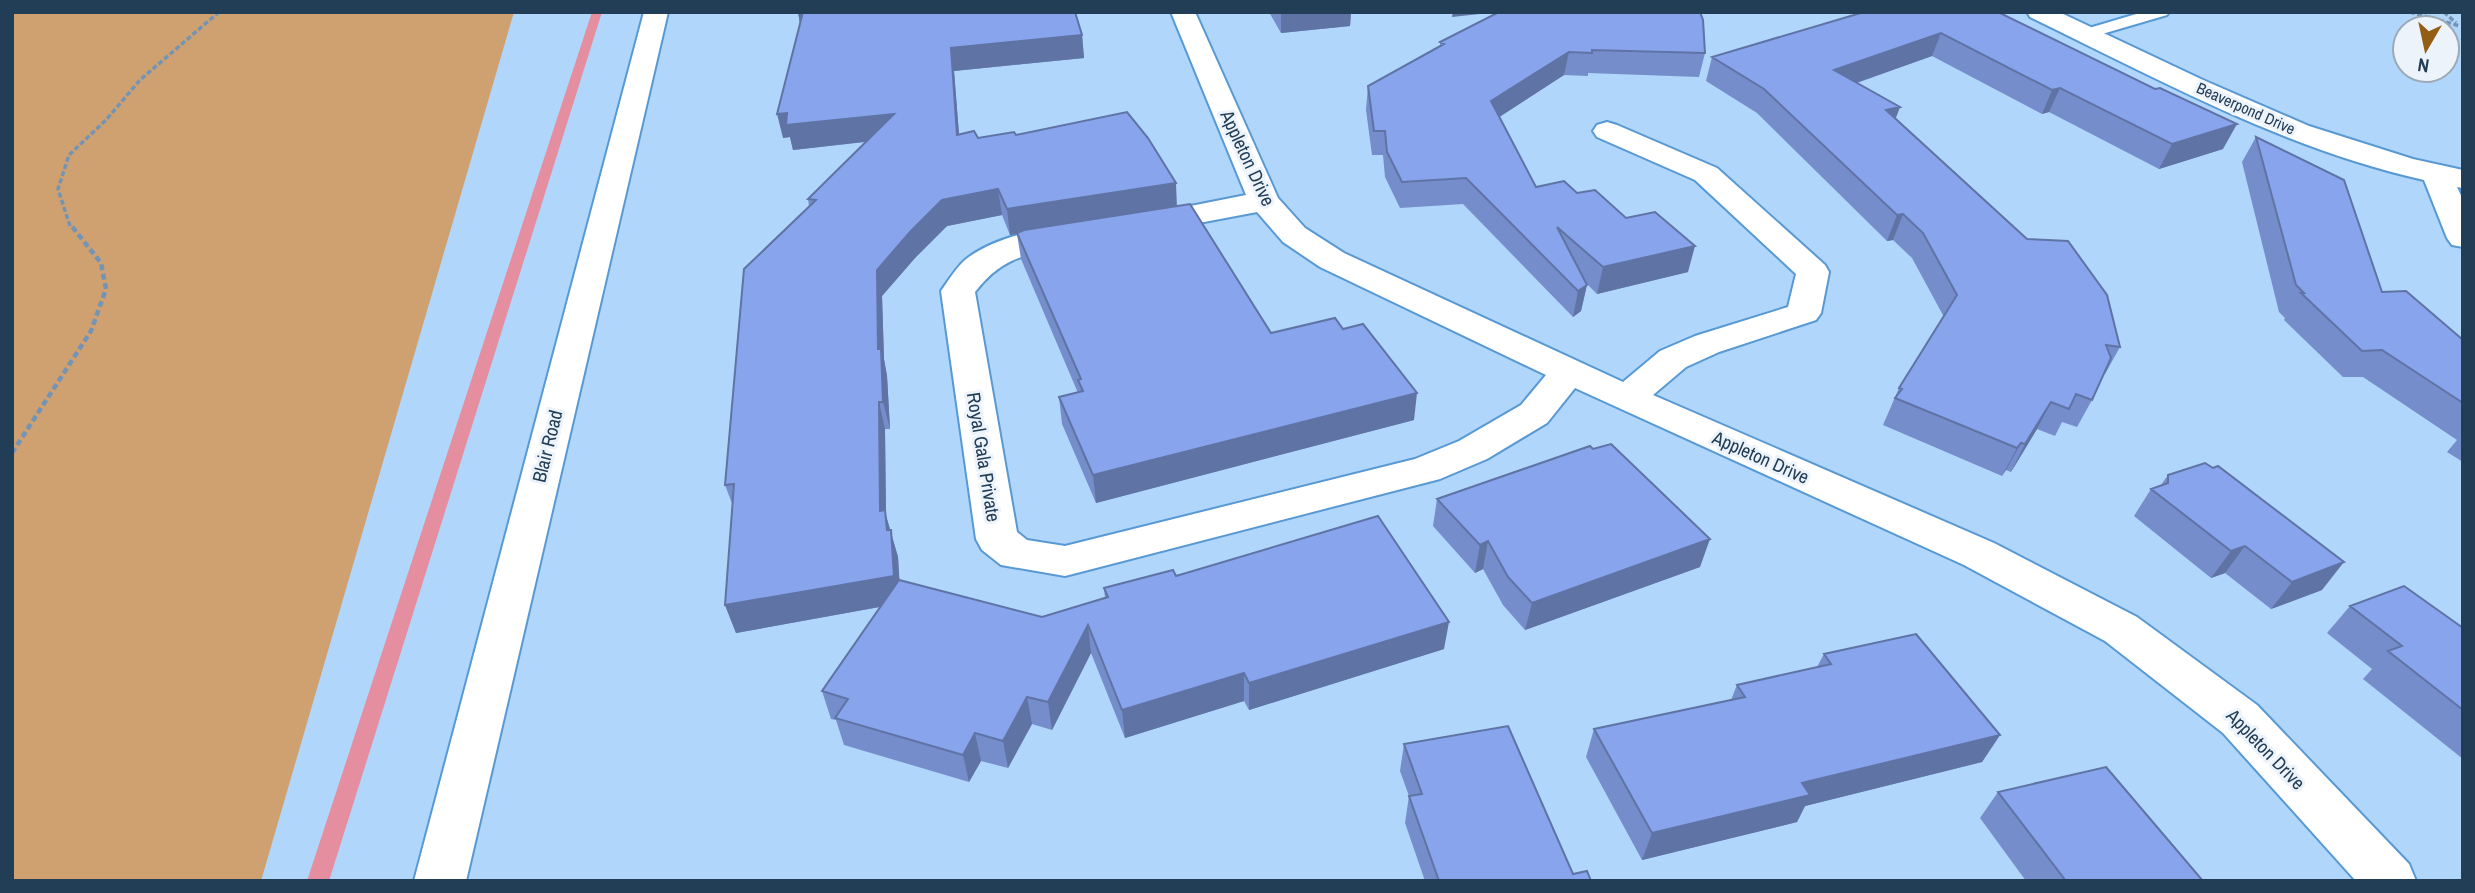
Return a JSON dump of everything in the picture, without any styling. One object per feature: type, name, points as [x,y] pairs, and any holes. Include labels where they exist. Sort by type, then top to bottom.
[{"type":"street","name":"Blair Road","points":[[440,881],[656,12]]},
{"type":"street","name":"Appleton Drive","points":[[1183,12],[1264,201],[1294,235],[1332,260],[1569,372],[1979,554],[2121,628],[2240,719],[2390,881]]},
{"type":"street","name":"Beaverpond Drive","points":[[2039,12],[2288,128],[2396,165],[2450,177]]},
{"type":"street","points":[[1607,131],[1706,174],[1813,272],[1804,313],[1707,344],[1672,359],[1627,397]]},
{"type":"street","points":[[2450,177],[2463,238]]},
{"type":"street","name":"Royal Gala Private","points":[[1264,201],[1200,216],[1017,246],[976,267],[958,291],[997,539],[1016,554],[1065,561],[1426,470],[1472,450],[1534,414],[1569,372]]},
{"type":"lane","points":[[2085,34],[2161,12]]},
{"type":"path","points":[[12,453],[91,331],[106,289],[101,263],[70,225],[58,190],[69,155],[106,120],[140,80],[219,12]]},
{"type":"path","points":[[2410,12],[2460,26],[2444,12]]},
{"type":"shaded area","points":[[12,12],[514,12],[261,881],[12,881]]},
{"type":"building","points":[[803,12],[1075,12],[1082,35],[951,48],[957,135],[974,131],[978,138],[1014,132],[1016,135],[1127,112],[1148,138],[1176,183],[1007,209],[998,189],[942,200],[877,270],[878,349],[881,349],[883,402],[879,402],[880,511],[885,510],[887,530],[891,530],[894,576],[725,605],[734,484],[725,485],[744,269],[816,200],[808,199],[894,114],[786,125],[787,113],[777,114]]},
{"type":"building","points":[[1499,12],[1700,12],[1705,53],[1592,50],[1592,53],[1569,52],[1491,101],[1536,187],[1564,181],[1577,193],[1595,190],[1626,218],[1655,212],[1695,246],[1603,267],[1557,227],[1587,285],[1578,291],[1466,178],[1402,182],[1387,152],[1385,131],[1374,131],[1368,86],[1444,44],[1440,42]]},
{"type":"building","points":[[1864,12],[1998,12],[2155,89],[2160,88],[2237,124],[2172,144],[2060,88],[2052,90],[1941,33],[1834,70],[1900,107],[1886,110],[2027,239],[2068,241],[2107,295],[2120,347],[2106,345],[2111,358],[2092,400],[2076,394],[2069,409],[2051,402],[2025,444],[2021,443],[2017,448],[1895,398],[1957,295],[1923,233],[1903,214],[1897,215],[1764,89],[1712,57]]},
{"type":"building","points":[[2256,137],[2344,180],[2382,292],[2406,291],[2463,340],[2463,403],[2382,350],[2362,351],[2301,293],[2304,293],[2296,285]]},
{"type":"building","points":[[1190,204],[1271,333],[1335,318],[1343,329],[1363,324],[1417,393],[1093,475],[1059,397],[1083,391],[1078,380],[1081,379],[1017,233]]},
{"type":"building","points":[[1611,444],[1710,539],[1532,603],[1508,577],[1488,541],[1480,545],[1437,499],[1590,446],[1593,449]]},
{"type":"building","points":[[2205,463],[2213,468],[2218,466],[2344,562],[2292,582],[2245,546],[2231,551],[2151,489],[2168,483],[2168,475]]},
{"type":"building","points":[[1378,516],[1449,622],[1249,683],[1244,673],[1122,710],[1088,625],[1048,702],[1027,697],[1003,741],[975,733],[963,755],[835,718],[848,699],[822,691],[899,580],[1042,617],[1108,597],[1104,588],[1173,570],[1176,576]]},
{"type":"building","points":[[2404,586],[2463,628],[2463,710],[2388,651],[2402,646],[2350,606]]},
{"type":"building","points":[[1916,634],[2000,735],[1802,783],[1810,795],[1652,833],[1594,729],[1745,697],[1737,685],[1831,664],[1824,654]]},
{"type":"building","points":[[1508,726],[1573,874],[1587,871],[1591,881],[1439,881],[1409,796],[1422,794],[1404,744]]},
{"type":"building","points":[[2106,767],[2203,881],[2066,881],[1998,792]]},
{"type":"waterway","points":[[318,881],[597,12]]}]
